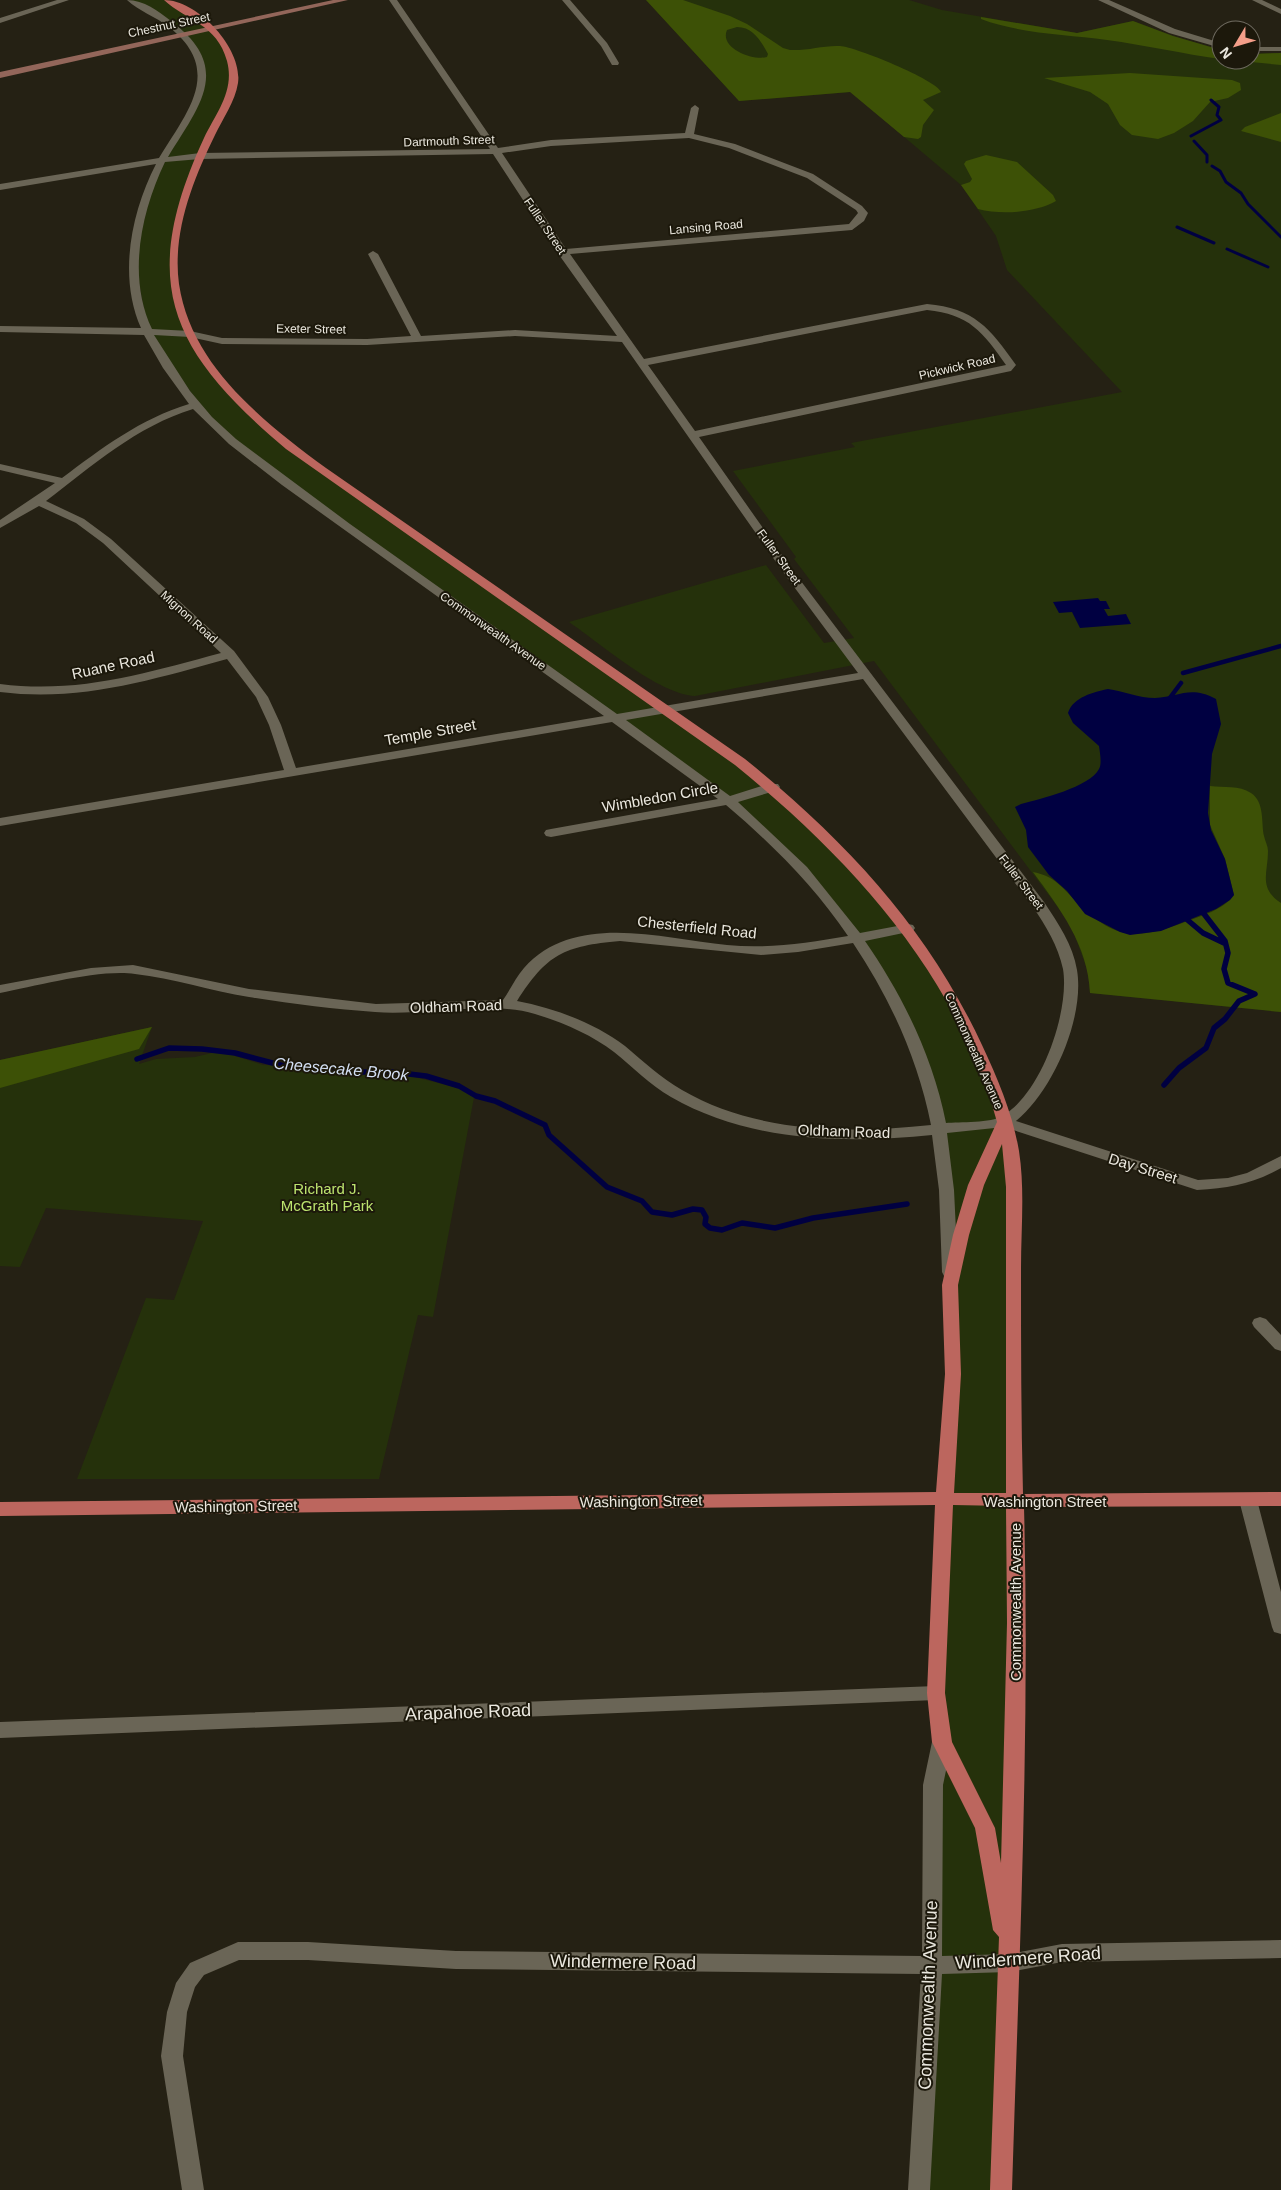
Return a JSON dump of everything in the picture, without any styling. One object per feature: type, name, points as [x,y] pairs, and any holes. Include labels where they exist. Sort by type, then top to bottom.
[{"type":"main road","name":"Commonwealth Avenue","points":[[168,0],[186,10],[212,29],[228,50],[234,76],[226,105],[200,156],[175,236],[172,266],[174,287],[190,334],[200,354],[224,386],[282,438],[349,489],[773,787],[855,864],[908,928],[952,999],[984,1068],[1005,1122],[1014,1185],[1016,1664],[1001,2190]]},
{"type":"main road","name":"Chestnut Street","points":[[0,75],[344,0]]},
{"type":"main road","name":"Commonwealth Avenue","points":[[1005,1122],[976,1185],[961,1235],[950,1285],[953,1374],[948,1472],[944,1501],[936,1694],[942,1742],[985,1828],[1008,1963]]},
{"type":"main road","name":"Washington Street","points":[[0,1508],[890,1498],[944,1501],[1281,1499]]},
{"type":"street","points":[[0,21],[65,0]]},
{"type":"street","name":"Commonwealth Avenue","points":[[131,0],[161,16],[184,35],[196,50],[201,62],[203,80],[200,96],[162,160],[141,221],[135,260],[134,283],[148,332],[171,373],[195,405],[246,453],[728,801],[751,820],[798,867],[856,937],[902,1016],[919,1055],[940,1129],[947,1180],[950,1285]]},
{"type":"street","name":"Fuller Street","points":[[393,0],[451,82],[562,252],[787,570],[1039,904],[1055,930],[1065,955],[1071,981],[1068,1009],[1062,1034],[1030,1098],[1005,1122]]},
{"type":"street","points":[[566,0],[604,45],[616,63]]},
{"type":"street","points":[[1102,0],[1172,31],[1211,43]]},
{"type":"street","points":[[1256,0],[1281,12]]},
{"type":"street","points":[[1261,50],[1281,49]]},
{"type":"street","points":[[689,135],[695,108]]},
{"type":"street","name":"Dartmouth Street","points":[[0,187],[162,160],[200,156],[496,152],[551,143],[689,135],[732,146],[810,176],[859,208],[863,213],[861,219],[852,227]]},
{"type":"street","name":"Lansing Road","points":[[562,252],[852,227]]},
{"type":"street","points":[[372,254],[417,338]]},
{"type":"street","name":"Pickwick Road","points":[[641,363],[934,307],[954,309],[972,318],[1011,365],[1007,369],[947,383],[692,435]]},
{"type":"street","name":"Exeter Street","points":[[0,329],[59,328],[190,334],[222,341],[333,342],[515,333],[623,339]]},
{"type":"street","points":[[0,525],[40,502],[63,482],[148,423],[164,415],[195,405]]},
{"type":"street","points":[[0,467],[63,482]]},
{"type":"street","name":"Mignon Road","points":[[40,502],[80,521],[107,541],[230,654],[262,698],[275,725],[291,772]]},
{"type":"street","name":"Ruane Road","points":[[0,688],[38,693],[66,692],[158,673],[230,654]]},
{"type":"street","name":"Temple Street","points":[[0,822],[866,675]]},
{"type":"street","name":"Wimbledon Circle","points":[[551,833],[728,801],[773,787]]},
{"type":"street","name":"Chesterfield Road","points":[[508,1004],[522,978],[547,956],[568,945],[594,938],[620,936],[733,950],[763,951],[817,945],[908,928]]},
{"type":"street","name":"Oldham Road","points":[[0,990],[91,972],[133,969],[249,993],[358,1006],[415,1008],[508,1004],[539,1010],[597,1034],[619,1049],[647,1074],[677,1094],[743,1122],[780,1128],[849,1134],[891,1134],[1005,1122]]},
{"type":"street","name":"Day Street","points":[[1005,1122],[1076,1148],[1197,1185],[1228,1183],[1252,1177],[1281,1161]]},
{"type":"street","points":[[1260,1323],[1281,1345]]},
{"type":"street","points":[[1248,1500],[1281,1627]]},
{"type":"street","name":"Arapahoe Road","points":[[0,1730],[936,1694]]},
{"type":"street","name":"Commonwealth Avenue","points":[[919,2190],[932,1965],[933,1786],[942,1742]]},
{"type":"street","name":"Windermere Road","points":[[193,2190],[172,2056],[178,2012],[186,1984],[198,1969],[238,1951],[308,1950],[456,1960],[932,1965],[1008,1963],[1062,1953],[1281,1949]]},
{"type":"green space","points":[[131,0],[168,0],[186,10],[217,33],[234,76],[185,199],[172,266],[182,314],[224,386],[282,438],[773,787],[908,928],[992,1086],[1014,1185],[1001,2190],[919,2190],[944,1501],[947,1180],[919,1055],[856,937],[751,820],[215,426],[148,332],[135,260],[152,187],[200,96],[196,51],[151,10]]},
{"type":"green space","points":[[646,0],[909,0],[942,10],[1077,33],[1133,21],[1173,36],[1211,47],[1211,70],[1261,70],[1261,54],[1281,53],[1281,1012],[1090,993],[1088,972],[1071,925],[874,661],[695,696],[664,687],[647,678],[569,622],[766,565],[824,643],[854,638],[794,559],[796,557],[733,471],[855,447],[851,443],[1122,392],[1007,270],[996,236],[961,185],[851,92],[739,101]]},
{"type":"green space","points":[[646,0],[683,0],[730,16],[747,24],[783,48],[790,50],[840,46],[862,52],[912,72],[941,92],[923,100],[934,110],[923,125],[921,137],[918,139],[904,137],[850,92],[739,101]],"holes":[[[737,27],[748,29],[759,40],[768,54],[767,57],[761,58],[746,55],[732,48],[726,36],[727,30]]]},
{"type":"green space","points":[[981,17],[1077,33],[1133,21],[1173,36],[1211,47],[1211,58],[1121,42],[1027,31],[981,19]]},
{"type":"green space","points":[[1281,53],[1281,65],[1261,63],[1261,54]]},
{"type":"green space","points":[[1130,73],[1232,80],[1240,83],[1241,90],[1228,98],[1210,102],[1193,121],[1174,133],[1158,139],[1132,135],[1120,125],[1108,104],[1090,92],[1044,78]]},
{"type":"green space","points":[[1281,113],[1281,142],[1241,131],[1245,127]]},
{"type":"green space","points":[[986,155],[1017,162],[1053,195],[1056,201],[1038,208],[1018,212],[997,212],[978,209],[961,185],[970,182],[972,179],[964,164],[966,161]]},
{"type":"green space","points":[[1210,786],[1246,790],[1259,802],[1268,849],[1267,886],[1269,892],[1281,903],[1281,1012],[1090,993],[1084,959],[1071,928],[1033,872],[1055,881],[1100,921],[1124,932],[1137,934],[1151,932],[1211,912],[1224,905],[1234,895],[1225,859],[1210,825]]},
{"type":"green space","name":"Richard J. McGrath Park","points":[[152,1027],[139,1064],[156,1059],[195,1057],[220,1051],[263,1065],[306,1066],[346,1072],[398,1073],[475,1092],[433,1317],[418,1315],[379,1479],[77,1479],[146,1298],[174,1300],[203,1221],[46,1208],[20,1267],[0,1266],[0,1060]]},
{"type":"green space","points":[[152,1027],[139,1049],[0,1088],[0,1060]]},
{"type":"shaded area","points":[[1098,598],[1100,601],[1106,601],[1110,609],[1104,609],[1108,616],[1126,614],[1131,624],[1080,628],[1072,612],[1059,613],[1053,602]]},
{"type":"shaded area","points":[[1108,689],[1149,698],[1192,692],[1216,699],[1221,724],[1212,754],[1208,813],[1211,830],[1225,859],[1234,895],[1216,909],[1161,931],[1130,935],[1120,932],[1085,914],[1067,891],[1049,875],[1028,847],[1026,830],[1015,807],[1075,787],[1094,775],[1099,769],[1101,761],[1099,746],[1073,723],[1068,713],[1079,699]]},
{"type":"waterway","points":[[1191,136],[1221,120],[1217,115],[1219,107],[1211,100]]},
{"type":"waterway","points":[[1194,141],[1207,155],[1207,162]]},
{"type":"waterway","points":[[1212,166],[1220,171],[1226,182],[1241,193],[1248,204],[1281,237]]},
{"type":"waterway","points":[[1177,227],[1214,243]]},
{"type":"waterway","points":[[1227,249],[1268,267]]},
{"type":"waterway","name":"Cheesecake Brook","points":[[1183,673],[1281,646]]},
{"type":"waterway","name":"Cheesecake Brook","points":[[1169,699],[1181,683]]},
{"type":"waterway","name":"Cheesecake Brook","points":[[1164,1085],[1179,1068],[1206,1048],[1214,1028],[1225,1019],[1239,1001],[1255,994],[1228,983],[1224,969],[1228,953],[1225,941],[1201,910]]},
{"type":"waterway","points":[[1184,917],[1203,933],[1224,943]]},
{"type":"waterway","name":"Cheesecake Brook","points":[[137,1059],[169,1048],[202,1049],[235,1053],[284,1066],[310,1066],[347,1072],[392,1072],[426,1076],[459,1086],[476,1096],[495,1101],[545,1125],[549,1135],[607,1187],[642,1201],[652,1212],[672,1215],[693,1209],[702,1210],[706,1217],[705,1224],[710,1228],[722,1230],[742,1223],[775,1228],[813,1218],[907,1204]]}]
